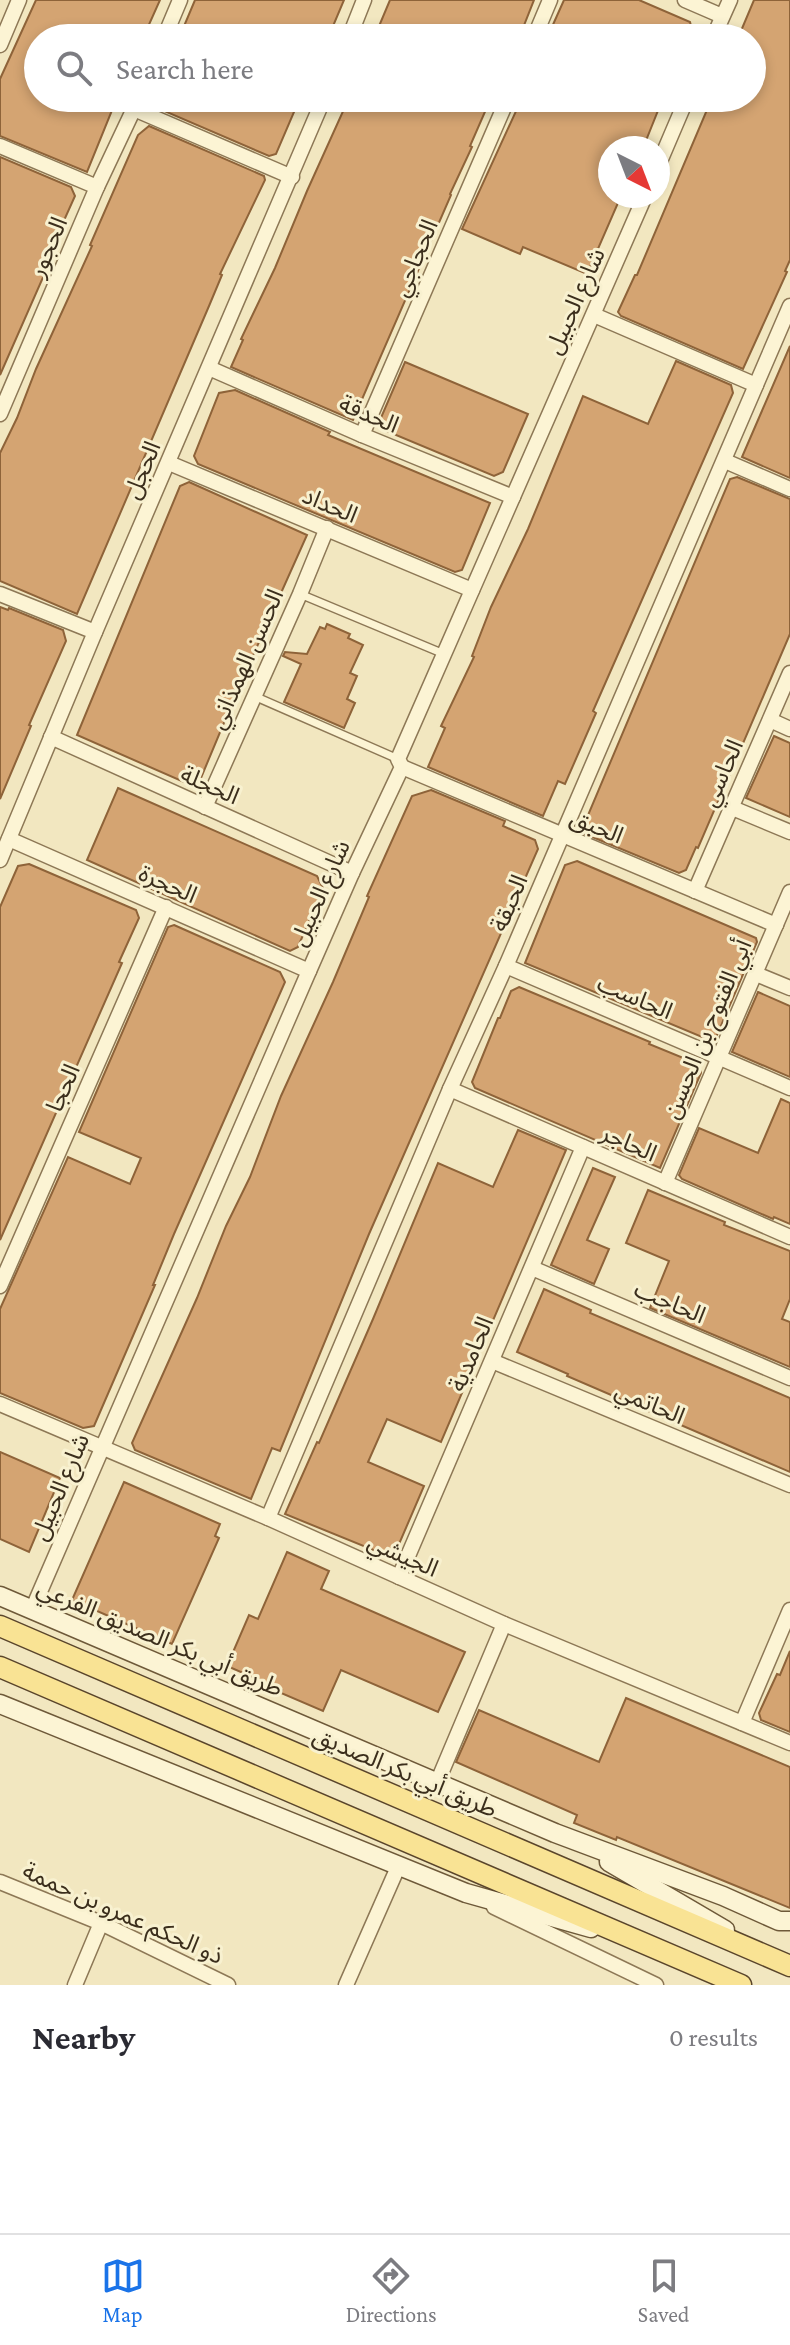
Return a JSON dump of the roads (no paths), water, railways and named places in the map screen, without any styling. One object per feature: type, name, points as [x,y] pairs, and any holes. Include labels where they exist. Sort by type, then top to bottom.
[{"type":"main road","name":"طريق أبي بكر الصديق","points":[[0,1626],[785,1963]]},
{"type":"main road","points":[[0,1667],[741,1985]]},
{"type":"main road","points":[[638,1941],[724,1985]]},
{"type":"street","points":[[0,45],[19,0]]},
{"type":"street","points":[[170,24],[180,0]]},
{"type":"street","points":[[355,24],[364,0]]},
{"type":"street","points":[[540,24],[550,0]]},
{"type":"street","points":[[685,0],[722,16]]},
{"type":"street","points":[[719,24],[730,0]]},
{"type":"street","name":"الحجور","points":[[0,414],[132,112]]},
{"type":"street","points":[[153,112],[292,177]]},
{"type":"street","name":"الحجل","points":[[0,860],[318,112]]},
{"type":"street","name":"الحجاجي","points":[[362,435],[502,112]]},
{"type":"street","points":[[670,138],[681,112]]},
{"type":"street","points":[[0,146],[97,187]]},
{"type":"street","name":"شارع الحبيل","points":[[32,1610],[640,208]]},
{"type":"street","name":"الحبقة","points":[[268,1518],[450,1089],[790,306]]},
{"type":"street","points":[[594,315],[756,385]]},
{"type":"street","name":"الحدقة","points":[[209,368],[513,497]]},
{"type":"street","points":[[725,461],[790,489]]},
{"type":"street","name":"الحداد","points":[[169,463],[472,590]]},
{"type":"street","name":"الحسن الهمذاني","points":[[205,807],[327,528]]},
{"type":"street","points":[[0,594],[95,632]]},
{"type":"street","name":"الحاسي","points":[[695,891],[790,673]]},
{"type":"street","points":[[770,720],[790,729]]},
{"type":"street","name":"الحجلة","points":[[51,737],[352,873]]},
{"type":"street","name":"الحبق","points":[[400,763],[561,835],[776,925]]},
{"type":"street","points":[[730,807],[790,832]]},
{"type":"street","name":"الحجرة","points":[[9,839],[309,971]]},
{"type":"street","name":"أبي الفتوح بن الحسن","points":[[665,1183],[790,892]]},
{"type":"street","name":"الحجا","points":[[0,1286],[166,907]]},
{"type":"street","name":"الحاسب","points":[[506,966],[790,1088]]},
{"type":"street","points":[[756,974],[790,988]]},
{"type":"street","name":"الحاجر","points":[[450,1089],[790,1237]]},
{"type":"street","name":"الحامدية","points":[[399,1577],[583,1147]]},
{"type":"street","name":"الحاجب","points":[[532,1268],[790,1378]]},
{"type":"street","name":"الحاتمي","points":[[492,1361],[790,1485]]},
{"type":"street","name":"الجيشي","points":[[0,1404],[268,1518],[504,1624],[790,1743]]},
{"type":"street","name":"طريق أبي بكر الصديق الفرعي","points":[[0,1596],[570,1839],[723,1896],[779,1921],[790,1921]]},
{"type":"street","points":[[742,1723],[790,1610]]},
{"type":"street","points":[[437,1783],[504,1624]]},
{"type":"street","points":[[0,1704],[466,1893],[656,1985]]},
{"type":"street","points":[[570,1839],[785,1963]]},
{"type":"street","points":[[346,1985],[398,1867]]},
{"type":"street","name":"ذو الحكم عمرو بن حممة","points":[[0,1882],[101,1923],[228,1985]]},
{"type":"street","points":[[466,1893],[638,1941]]},
{"type":"street","points":[[75,1985],[101,1923]]},
{"type":"lane","points":[[300,594],[444,654]]},
{"type":"lane","points":[[254,696],[400,763]]}]
